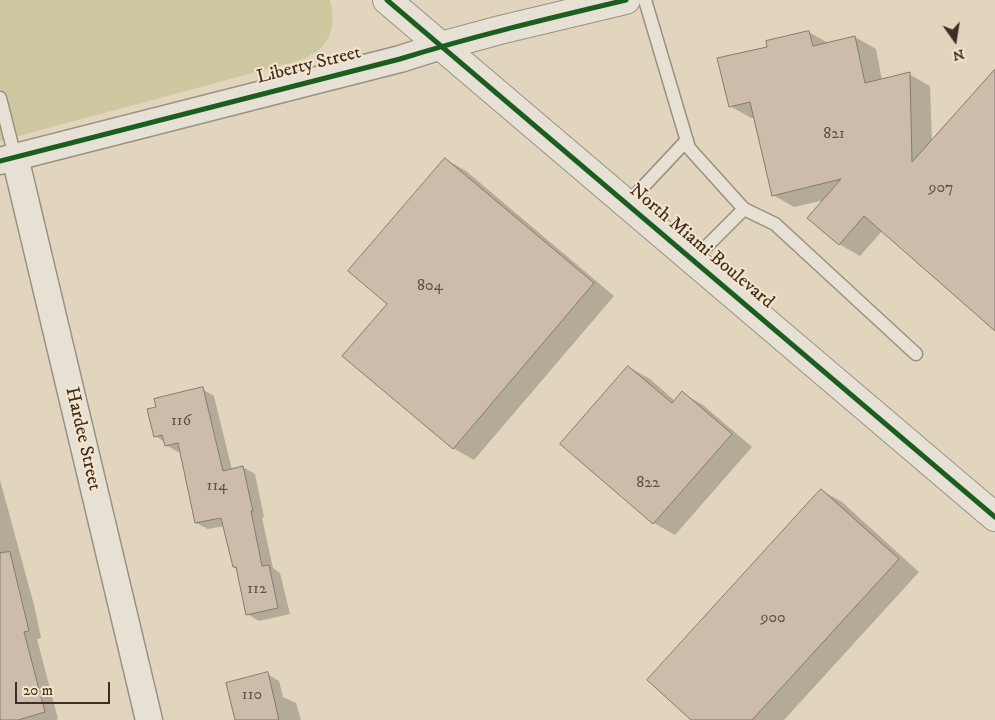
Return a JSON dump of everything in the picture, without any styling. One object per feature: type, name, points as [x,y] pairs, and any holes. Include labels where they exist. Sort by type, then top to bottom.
[{"type":"street","name":"North Miami Boulevard","points":[[387,0],[995,518]]},
{"type":"street","name":"Liberty Street","points":[[7,159],[400,59],[500,30],[626,0]]},
{"type":"street","name":"Hardee Street","points":[[7,159],[149,720]]},
{"type":"lane","points":[[644,0],[689,148],[744,209],[776,224],[916,354]]},
{"type":"lane","points":[[0,98],[7,159]]},
{"type":"lane","points":[[627,204],[687,140]]},
{"type":"lane","points":[[693,260],[744,209]]},
{"type":"shaded area","points":[[0,0],[330,0],[332,21],[326,42],[314,53],[301,60],[0,141]]},
{"type":"building","points":[[809,31],[813,46],[855,36],[865,83],[910,72],[912,162],[995,69],[995,331],[864,216],[839,245],[807,218],[841,179],[772,196],[750,102],[729,107],[717,58],[767,47],[766,41]]},
{"type":"building","points":[[445,158],[594,283],[453,449],[342,356],[387,304],[348,271]]},
{"type":"building","points":[[628,366],[672,403],[682,391],[732,434],[653,524],[560,444]]},
{"type":"building","points":[[203,387],[223,471],[243,466],[262,566],[269,565],[278,608],[246,615],[236,567],[233,567],[221,518],[195,523],[178,443],[165,446],[162,435],[154,437],[147,409],[156,407],[154,399]]},
{"type":"building","points":[[821,489],[899,559],[752,720],[691,720],[647,680]]},
{"type":"building","points":[[10,552],[29,631],[24,632],[45,712],[18,720],[0,720],[0,553]]},
{"type":"building","points":[[268,672],[279,720],[235,720],[226,683]]},
{"type":"cycle path","points":[[387,0],[995,517]]},
{"type":"cycle path","points":[[0,161],[626,0]]}]
